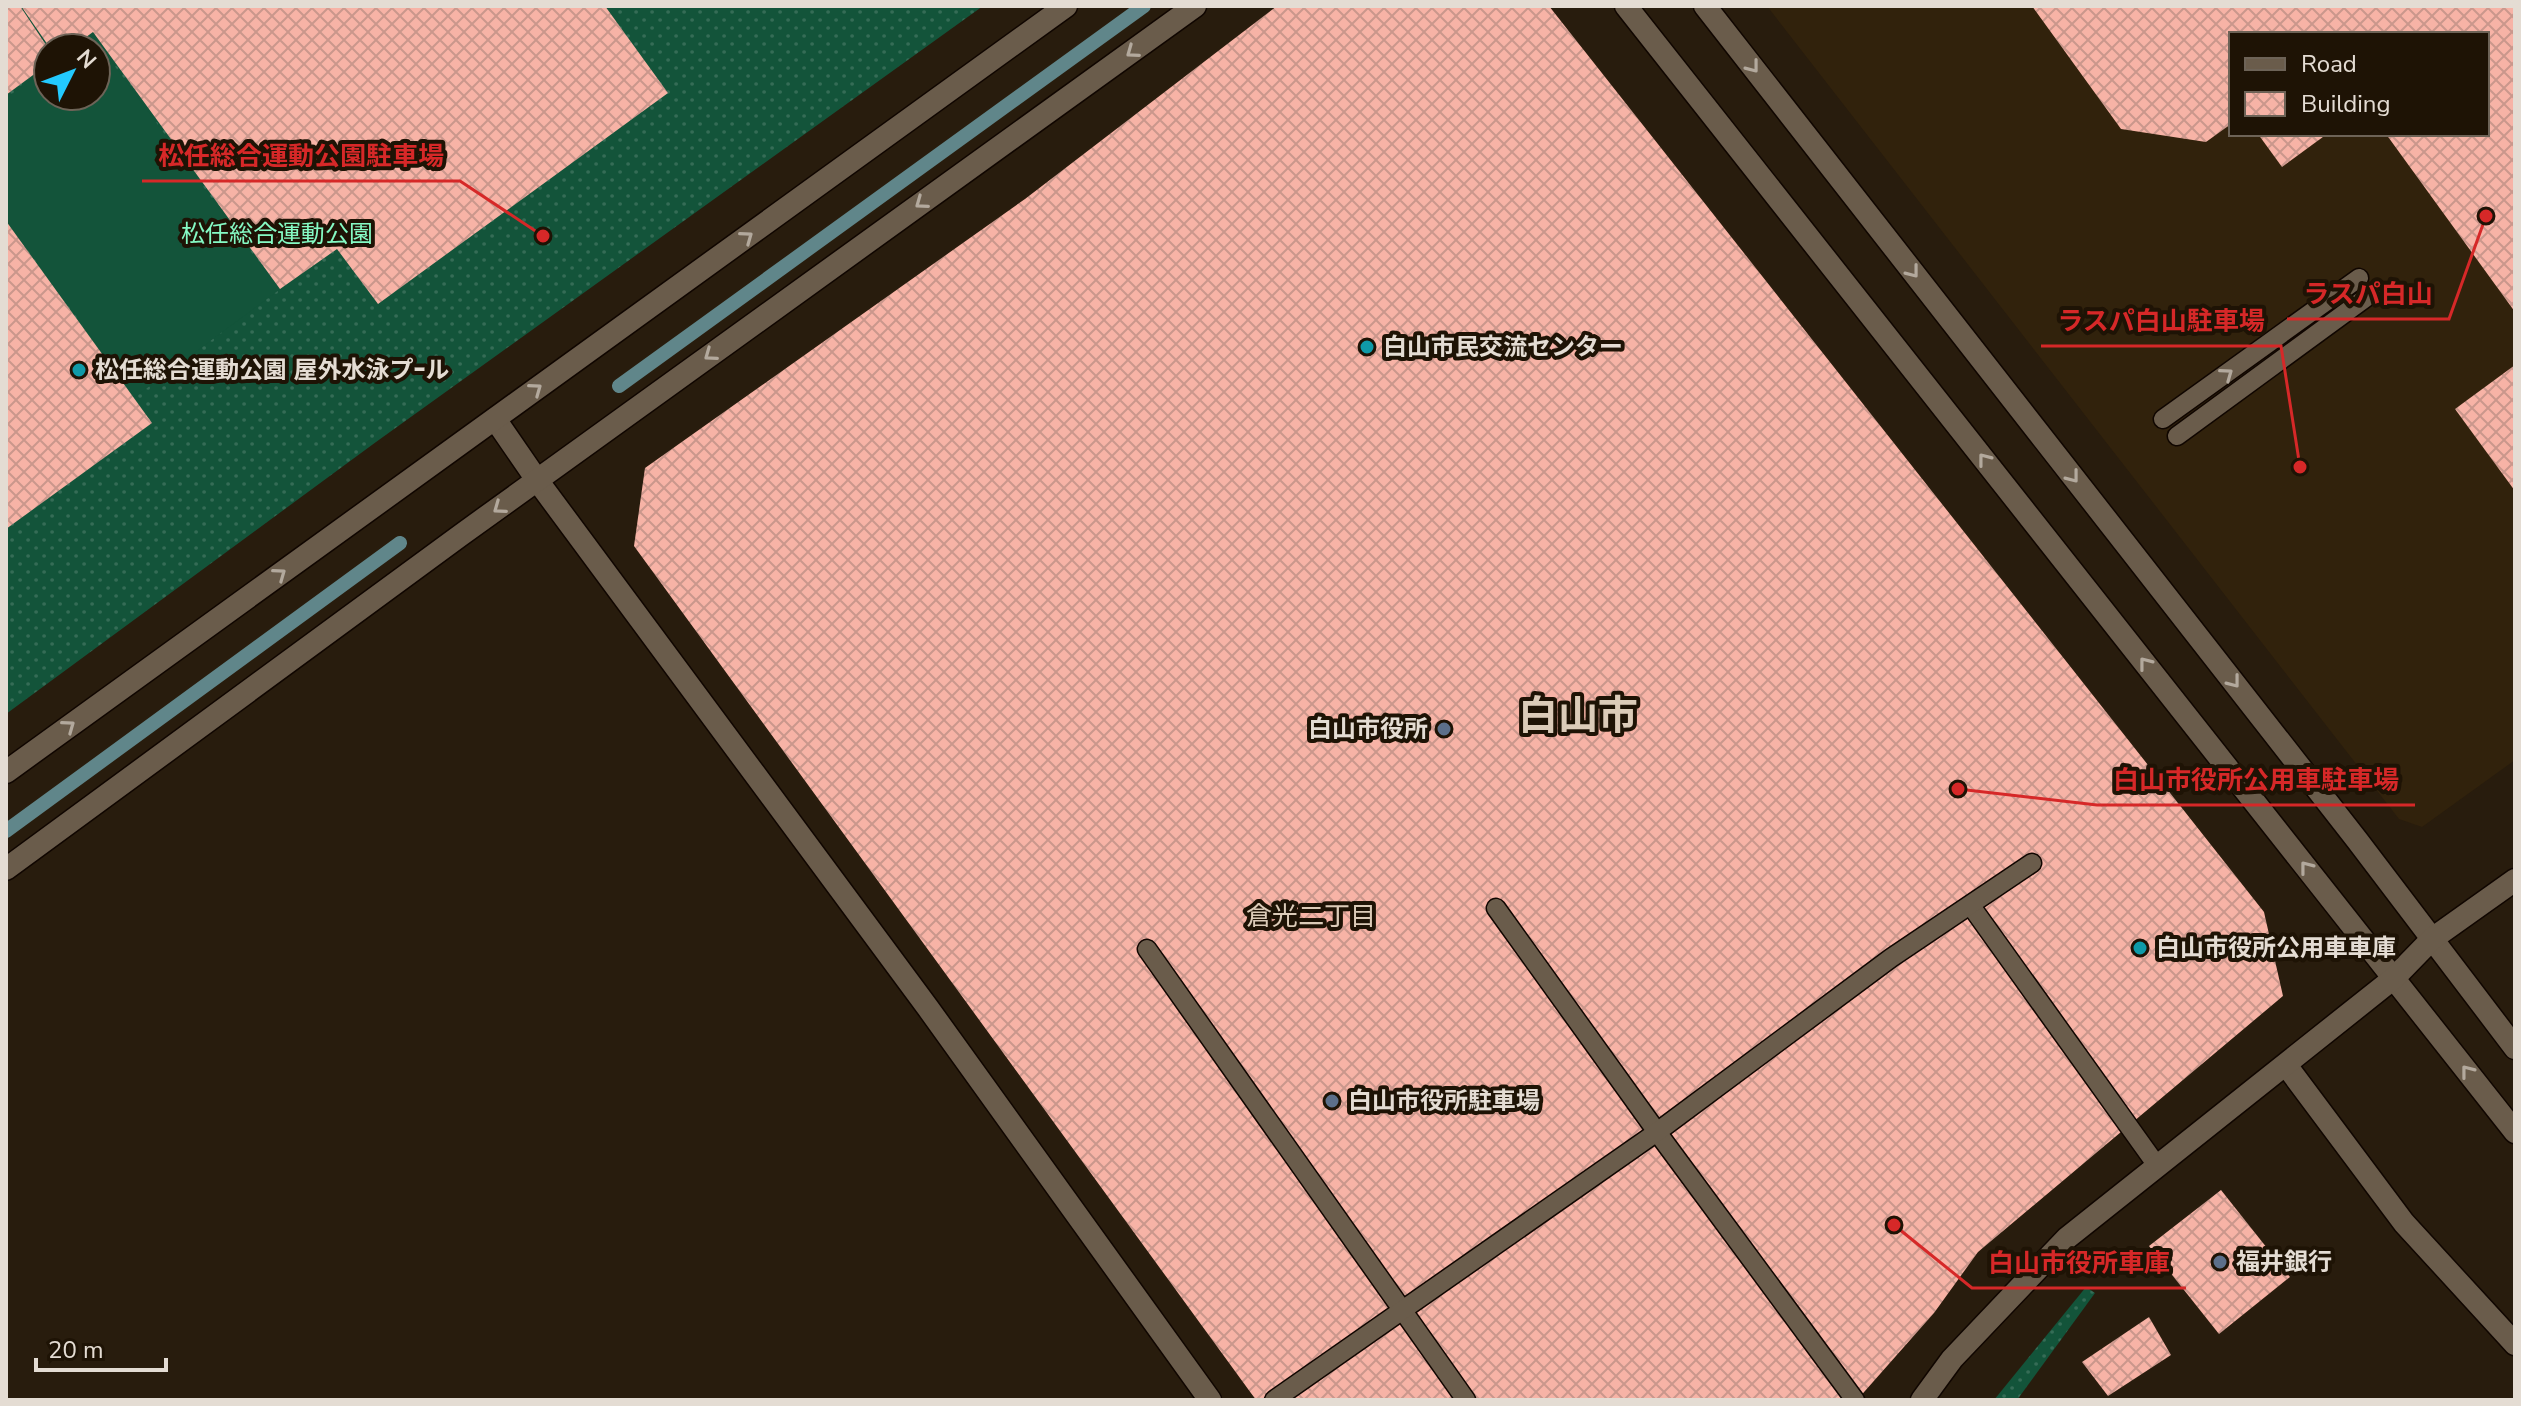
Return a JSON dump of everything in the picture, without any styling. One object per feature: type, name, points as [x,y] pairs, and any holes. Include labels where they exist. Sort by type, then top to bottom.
[{"type":"street","points":[[6,772],[1066,6]]},
{"type":"street","points":[[6,869],[537,480],[1195,6]]},
{"type":"street","points":[[1626,6],[2515,1132]]},
{"type":"street","points":[[1705,6],[2515,1048]]},
{"type":"street","points":[[495,419],[928,1008],[1210,1400]]},
{"type":"street","points":[[1922,1400],[1952,1359],[2067,1238],[2394,978],[2432,939],[2515,880]]},
{"type":"street","points":[[2286,1065],[2404,1223],[2515,1344]]},
{"type":"lane","points":[[2163,419],[2359,278]]},
{"type":"lane","points":[[2177,436],[2371,294]]},
{"type":"lane","points":[[1274,1400],[1657,1132],[1891,958],[2032,863]]},
{"type":"lane","points":[[1971,906],[2158,1167]]},
{"type":"lane","points":[[1496,908],[1855,1400]]},
{"type":"lane","points":[[1147,949],[1466,1400]]},
{"type":"shaded area","points":[[1767,6],[2515,6],[2515,760],[2422,827],[2399,819]]},
{"type":"green space","name":"松任総合運動公園","points":[[6,6],[983,6],[376,442],[6,714]]},
{"type":"green space","points":[[112,62],[279,290],[135,397],[6,220],[6,98],[32,79],[32,112],[112,112]]},
{"type":"green space","points":[[2086,1287],[2095,1293],[2017,1400],[1994,1400]]},
{"type":"building","points":[[6,6],[20,6],[37,32],[32,32],[32,76],[6,95]]},
{"type":"building","points":[[21,6],[605,6],[668,93],[378,304],[337,249],[280,289],[112,58],[112,32],[39,32]]},
{"type":"building","name":"白山市役所","points":[[1277,6],[1549,6],[2264,912],[2283,996],[1978,1252],[1934,1313],[1857,1400],[1256,1400],[634,546],[645,468],[1025,199]]},
{"type":"building","points":[[2032,6],[2515,6],[2515,312],[2387,136],[2489,136],[2489,32],[2229,32],[2229,125],[2206,142],[2121,129]]},
{"type":"building","points":[[2259,136],[2324,136],[2282,167]]},
{"type":"building","points":[[6,221],[152,423],[6,529]]},
{"type":"building","points":[[2515,365],[2515,491],[2455,409]]},
{"type":"building","name":"福井銀行","points":[[2221,1190],[2290,1277],[2219,1334],[2149,1246]]},
{"type":"building","points":[[2149,1317],[2171,1355],[2108,1396],[2082,1362]]},
{"type":"waterway","points":[[619,386],[1144,6]]},
{"type":"waterway","points":[[6,831],[400,543]]},
{"type":"place","name":"ラスパ白山","points":[[2486,216]]},
{"type":"place","name":"松任総合運動公園駐車場","points":[[543,236]]},
{"type":"place","name":"白山市民交流センター","points":[[1367,347]]},
{"type":"place","name":"松任総合運動公園 屋外水泳プｰル","points":[[79,370]]},
{"type":"place","name":"ラスパ白山駐車場","points":[[2300,467]]},
{"type":"place","name":"白山市役所","points":[[1444,729]]},
{"type":"place","name":"白山市役所公用車駐車場","points":[[1958,789]]},
{"type":"place","name":"白山市役所公用車車庫","points":[[2140,948]]},
{"type":"place","name":"白山市役所駐車場","points":[[1332,1101]]},
{"type":"place","name":"白山市役所車庫","points":[[1894,1225]]},
{"type":"place","name":"福井銀行","points":[[2220,1262]]},
{"type":"district","name":"白山市","points":[[1578,715]]},
{"type":"district","name":"倉光二丁目","points":[[1311,916]]}]
